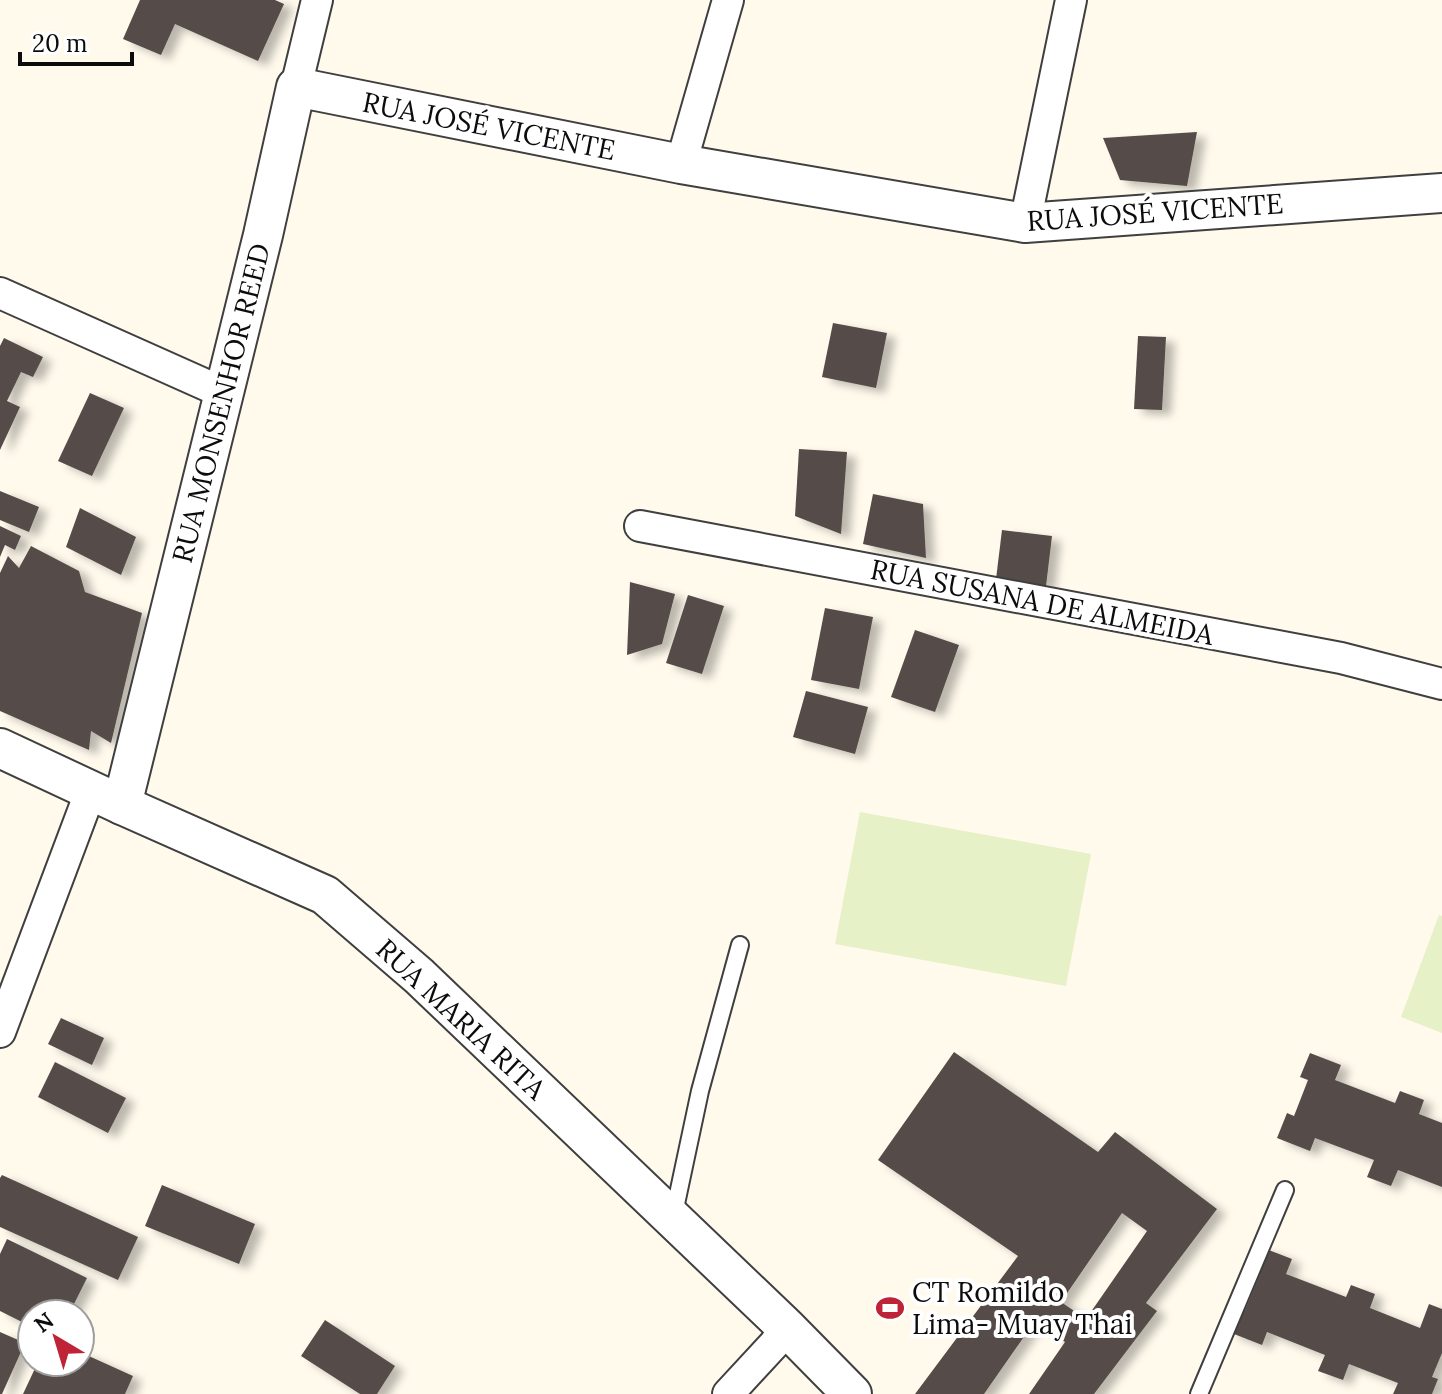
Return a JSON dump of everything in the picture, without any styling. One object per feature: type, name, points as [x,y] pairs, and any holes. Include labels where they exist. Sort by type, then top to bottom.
[{"type":"street","name":"RUA MONSENHOR REED","points":[[106,798],[224,393],[317,0]]},
{"type":"street","points":[[681,164],[728,0]]},
{"type":"street","points":[[1025,223],[1071,0]]},
{"type":"street","name":"RUA JOSÉ VICENTE","points":[[296,87],[681,164],[1025,223],[1442,193]]},
{"type":"street","points":[[0,293],[224,393]]},
{"type":"street","name":"RUA SUSANA DE ALMEIDA","points":[[640,526],[1341,658],[1442,684]]},
{"type":"street","name":"RUA MARIA RITA","points":[[0,748],[325,895],[419,976],[852,1394]]},
{"type":"street","points":[[2,1018],[106,798]]},
{"type":"street","points":[[728,1394],[788,1329]]},
{"type":"lane","points":[[673,1220],[700,1091],[740,945]]},
{"type":"lane","points":[[1199,1394],[1285,1190]]},
{"type":"green space","points":[[860,812],[1091,854],[1066,986],[835,944]]},
{"type":"green space","points":[[1439,915],[1442,916],[1442,1033],[1401,1017]]},
{"type":"building","points":[[140,0],[275,0],[284,4],[258,61],[175,24],[161,55],[123,39]]},
{"type":"building","points":[[1197,132],[1187,186],[1120,180],[1103,138]]},
{"type":"building","points":[[833,323],[887,333],[876,388],[822,377]]},
{"type":"building","points":[[1138,336],[1166,337],[1162,410],[1134,409]]},
{"type":"building","points":[[4,338],[43,357],[33,377],[21,372],[7,401],[20,407],[0,450],[0,346]]},
{"type":"building","points":[[90,393],[124,408],[92,476],[58,461]]},
{"type":"building","points":[[799,449],[847,452],[841,534],[795,516]]},
{"type":"building","points":[[0,491],[39,507],[29,532],[0,520]]},
{"type":"building","points":[[873,494],[923,504],[926,558],[863,544]]},
{"type":"building","points":[[80,508],[136,537],[121,575],[66,547]]},
{"type":"building","points":[[0,526],[21,536],[15,550],[5,545],[0,557]]},
{"type":"building","points":[[1002,530],[1052,536],[1046,586],[996,579]]},
{"type":"building","points":[[31,546],[79,571],[85,592],[142,613],[111,743],[91,731],[89,750],[0,711],[0,573],[8,556],[19,568]]},
{"type":"building","points":[[630,582],[675,594],[662,644],[627,655]]},
{"type":"building","points":[[688,595],[724,606],[702,674],[666,663]]},
{"type":"building","points":[[825,608],[873,617],[859,689],[811,680]]},
{"type":"building","points":[[915,630],[959,645],[935,712],[891,697]]},
{"type":"building","points":[[806,691],[868,707],[855,754],[793,737]]},
{"type":"building","points":[[61,1018],[104,1038],[92,1065],[48,1044]]},
{"type":"building","points":[[954,1052],[1098,1152],[1115,1132],[1217,1209],[1146,1303],[1157,1311],[1094,1394],[1029,1394],[1065,1342],[1035,1321],[984,1394],[915,1394],[1018,1256],[878,1160]],"holes":[[[1122,1213],[1147,1231],[1086,1319],[1061,1302]]]},
{"type":"building","points":[[1310,1053],[1341,1065],[1335,1080],[1395,1103],[1400,1091],[1424,1100],[1419,1114],[1442,1123],[1442,1187],[1398,1170],[1391,1186],[1367,1177],[1374,1160],[1315,1138],[1310,1151],[1277,1138],[1287,1113],[1294,1116],[1308,1080],[1300,1077]]},
{"type":"building","points":[[55,1062],[126,1098],[108,1133],[38,1097]]},
{"type":"building","points":[[2,1175],[138,1237],[118,1280],[0,1227]]},
{"type":"building","points":[[162,1185],[255,1224],[239,1264],[145,1226]]},
{"type":"building","points":[[7,1239],[87,1278],[77,1298],[16,1298],[16,1319],[0,1311],[0,1254]]},
{"type":"building","points":[[1261,1247],[1292,1259],[1286,1274],[1346,1297],[1351,1285],[1375,1294],[1370,1308],[1420,1328],[1429,1304],[1442,1309],[1442,1353],[1432,1377],[1438,1379],[1432,1394],[1393,1394],[1398,1383],[1349,1364],[1343,1380],[1318,1371],[1325,1355],[1267,1332],[1262,1345],[1229,1332],[1238,1307],[1245,1310],[1260,1274],[1252,1271]]},
{"type":"building","points":[[325,1320],[395,1366],[377,1394],[360,1394],[301,1356]]},
{"type":"building","points":[[0,1332],[16,1339],[16,1363],[0,1394]]},
{"type":"building","points":[[96,1359],[133,1376],[125,1394],[23,1394],[30,1378],[96,1378]]},
{"type":"place","name":"CT Romildo Lima- Muay Thai","points":[[890,1308]]}]
